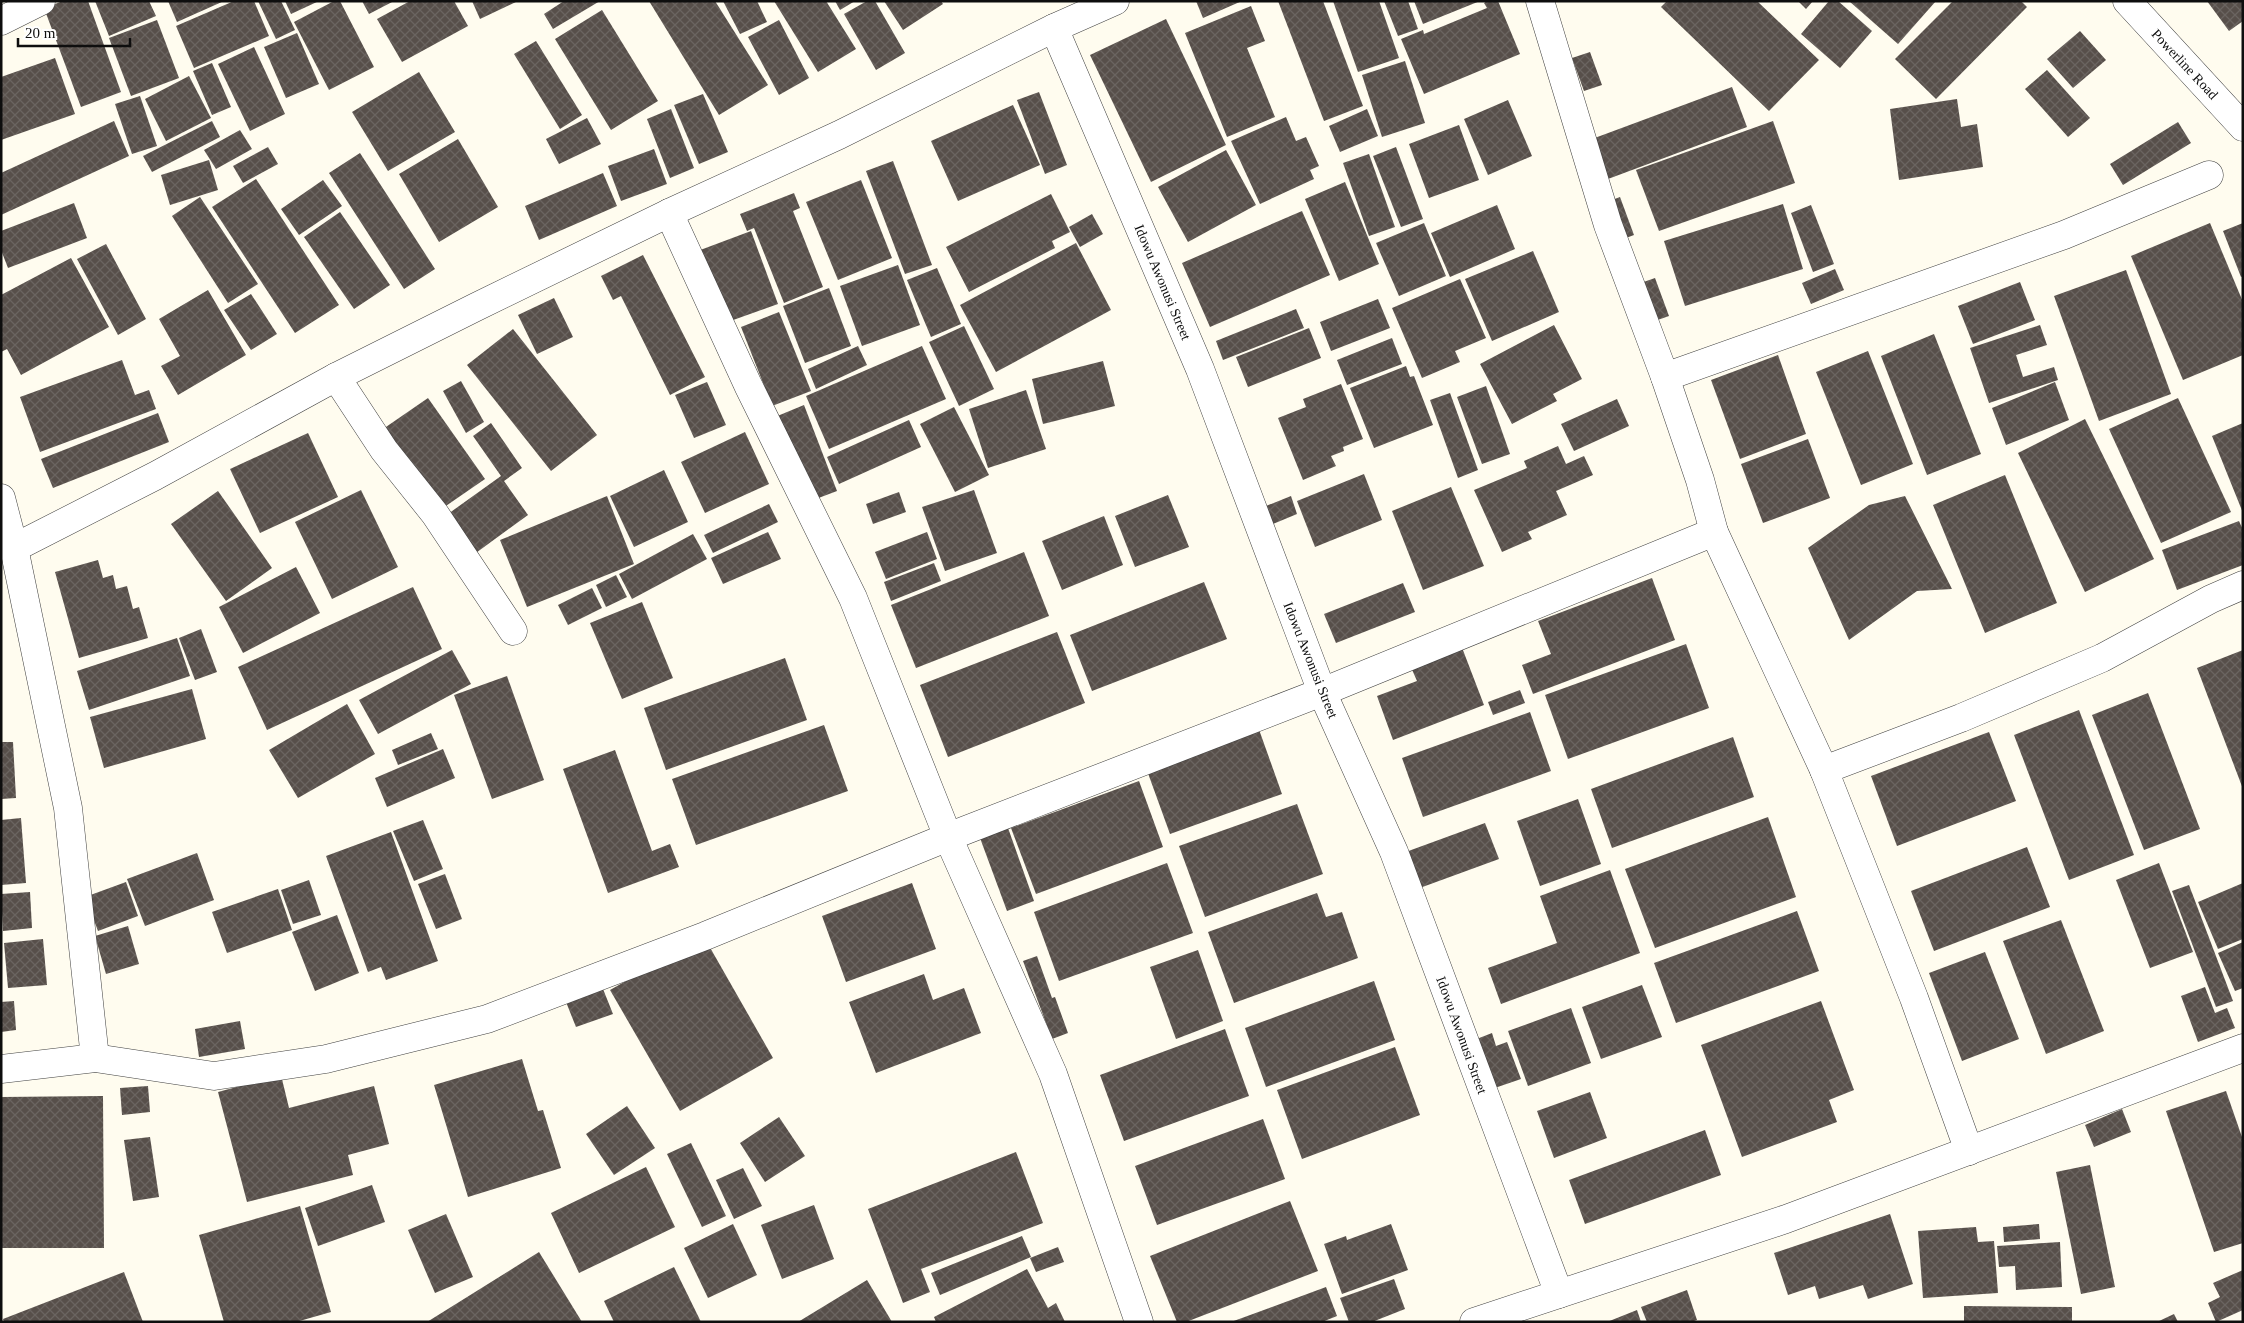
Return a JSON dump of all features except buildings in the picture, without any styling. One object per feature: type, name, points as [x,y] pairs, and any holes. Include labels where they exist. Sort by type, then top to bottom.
[{"type":"street","points":[[1,21],[41,1]]},
{"type":"street","points":[[14,548],[155,476],[336,377],[669,213],[839,135],[1054,28],[1115,1]]},
{"type":"street","points":[[1540,1],[1608,225],[1665,377],[1700,480],[1714,532],[1824,770],[1914,998],[1969,1151]]},
{"type":"street","name":"Powerline Road","points":[[2127,1],[2243,127]]},
{"type":"street","name":"Idowu Awonusi Street","points":[[1054,28],[1200,369],[1322,692],[1394,852],[1559,1294]]},
{"type":"street","points":[[1665,377],[2064,236],[2209,175]]},
{"type":"street","points":[[669,213],[748,385],[853,598],[948,837],[1053,1074],[1139,1322]]},
{"type":"street","points":[[336,377],[384,450],[434,514],[513,631]]},
{"type":"street","points":[[1,498],[14,548],[68,808],[95,1058]]},
{"type":"street","points":[[1,1069],[95,1058],[214,1076],[326,1059],[488,1020],[705,936],[948,837],[1322,692],[1714,532]]},
{"type":"street","points":[[1824,770],[1961,718],[2102,658],[2211,599],[2243,585]]},
{"type":"street","points":[[1474,1322],[1516,1316],[1559,1294],[1786,1219],[2243,1048]]}]
